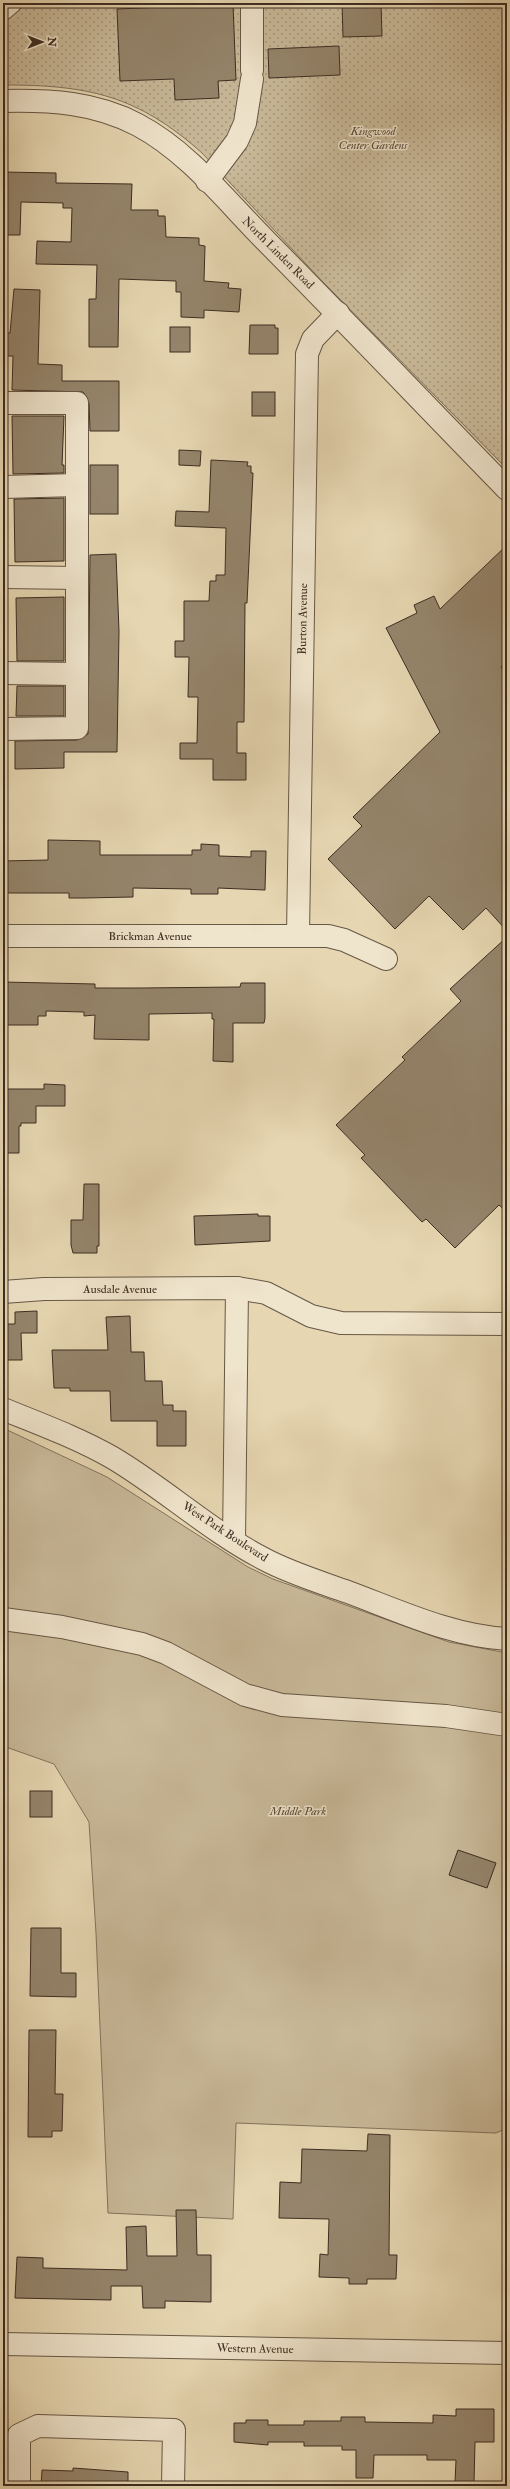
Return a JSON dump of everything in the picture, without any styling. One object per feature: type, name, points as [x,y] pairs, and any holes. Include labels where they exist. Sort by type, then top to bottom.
[{"type":"street","points":[[3,9],[10,3]]},
{"type":"street","points":[[207,181],[237,141],[245,123],[252,74],[252,3]]},
{"type":"street","name":"North Linden Road","points":[[3,100],[76,103],[105,111],[137,125],[170,146],[207,181],[338,313],[507,489]]},
{"type":"street","name":"Burton Avenue","points":[[298,936],[307,354],[313,339],[338,313]]},
{"type":"street","points":[[3,403],[77,403],[77,728],[3,729]]},
{"type":"street","points":[[3,488],[77,486]]},
{"type":"street","points":[[3,577],[76,578]]},
{"type":"street","points":[[3,674],[77,674]]},
{"type":"street","name":"Brickman Avenue","points":[[3,936],[328,936],[344,940],[386,959]]},
{"type":"street","points":[[234,1541],[237,1288]]},
{"type":"street","name":"Ausdale Avenue","points":[[3,1292],[44,1289],[237,1288],[266,1293],[311,1316],[341,1323],[507,1324]]},
{"type":"street","name":"West Park Boulevard","points":[[3,1409],[89,1445],[113,1458],[157,1486],[234,1541],[281,1567],[414,1617],[462,1632],[507,1639]]},
{"type":"street","points":[[3,1619],[62,1627],[142,1644],[166,1653],[245,1695],[282,1705],[446,1716],[507,1725]]},
{"type":"street","name":"Western Avenue","points":[[3,2344],[507,2353]]},
{"type":"street","points":[[20,2486],[19,2434],[38,2426],[174,2430],[173,2486]]},
{"type":"green space","name":"Kingwood Center Gardens","points":[[3,3],[507,3],[507,469],[322,281],[202,153],[178,133],[133,106],[110,97],[61,87],[3,85]]},
{"type":"green space","name":"Middle Park","points":[[3,1428],[107,1477],[248,1567],[273,1579],[449,1642],[507,1653],[507,2128],[496,2133],[236,2123],[233,2219],[108,2213],[96,1933],[89,1822],[54,1764],[3,1746]]},
{"type":"building","points":[[342,3],[381,3],[382,36],[343,37]]},
{"type":"building","points":[[233,4],[236,80],[218,81],[219,98],[175,100],[174,79],[120,81],[117,9]]},
{"type":"building","points":[[339,46],[340,75],[269,78],[268,49]]},
{"type":"building","points":[[3,172],[56,173],[56,183],[132,184],[131,210],[158,210],[158,216],[165,216],[166,237],[199,238],[199,245],[205,246],[204,281],[229,283],[228,288],[241,289],[239,312],[204,310],[204,318],[181,317],[181,292],[176,292],[176,281],[119,279],[118,347],[89,347],[89,299],[96,299],[97,265],[36,264],[37,241],[71,242],[72,208],[63,208],[63,203],[21,202],[20,235],[3,235]]},
{"type":"building","points":[[14,289],[40,290],[38,364],[62,365],[62,381],[119,381],[119,431],[90,431],[89,403],[83,392],[12,390],[13,356],[5,356],[6,333],[10,333]]},
{"type":"building","points":[[250,325],[275,325],[275,328],[278,328],[278,354],[249,354]]},
{"type":"building","points":[[170,327],[190,327],[190,352],[170,352]]},
{"type":"building","points":[[252,392],[275,392],[275,416],[252,416]]},
{"type":"building","points":[[12,416],[64,416],[62,465],[64,465],[64,473],[13,474]]},
{"type":"building","points":[[179,450],[201,451],[200,466],[179,465]]},
{"type":"building","points":[[211,460],[248,462],[247,466],[251,466],[251,473],[253,473],[247,603],[245,603],[244,722],[237,722],[237,753],[246,753],[246,780],[213,780],[213,759],[180,759],[180,743],[197,743],[198,697],[188,697],[189,657],[175,657],[175,641],[184,641],[184,601],[209,601],[210,581],[216,581],[216,575],[225,575],[226,528],[175,526],[176,511],[209,512]]},
{"type":"building","points":[[90,465],[118,465],[118,514],[90,514]]},
{"type":"building","points":[[64,498],[64,561],[15,562],[14,499]]},
{"type":"building","points":[[507,545],[507,661],[501,667],[507,677],[507,931],[486,908],[463,930],[429,896],[395,929],[328,859],[362,826],[353,817],[440,732],[386,628],[417,613],[414,605],[434,596],[440,609]]},
{"type":"building","points":[[116,554],[119,631],[117,752],[64,752],[64,768],[15,769],[15,741],[77,740],[88,734],[90,555]]},
{"type":"building","points":[[64,597],[64,661],[17,661],[16,598]]},
{"type":"building","points":[[17,686],[64,686],[64,716],[16,716]]},
{"type":"building","points":[[48,840],[100,841],[100,855],[192,855],[192,850],[201,850],[201,844],[219,845],[219,856],[251,857],[251,851],[266,851],[265,890],[218,888],[218,894],[191,894],[191,889],[133,888],[133,897],[84,898],[69,898],[69,893],[3,893],[3,861],[48,860]]},
{"type":"building","points":[[507,937],[507,1212],[499,1205],[455,1248],[426,1219],[422,1222],[361,1158],[365,1155],[336,1125],[405,1060],[402,1057],[461,1001],[450,989]]},
{"type":"building","points":[[3,982],[95,984],[95,988],[240,987],[241,983],[265,983],[265,1018],[264,1023],[233,1023],[233,1062],[213,1061],[214,1019],[212,1019],[212,1013],[149,1014],[149,1040],[94,1039],[95,1015],[84,1016],[84,1012],[46,1011],[46,1016],[38,1016],[38,1025],[3,1025]]},
{"type":"building","points":[[44,1084],[65,1085],[65,1106],[36,1106],[36,1123],[21,1123],[21,1126],[19,1126],[19,1153],[3,1153],[3,1089],[44,1089]]},
{"type":"building","points":[[84,1184],[99,1184],[99,1246],[97,1246],[97,1253],[73,1253],[71,1245],[71,1220],[83,1220]]},
{"type":"building","points":[[258,1214],[258,1216],[270,1216],[270,1241],[195,1245],[194,1216]]},
{"type":"building","points":[[37,1311],[37,1333],[21,1333],[22,1360],[3,1360],[3,1324],[15,1324],[15,1312]]},
{"type":"building","points":[[130,1316],[131,1352],[144,1352],[145,1381],[162,1381],[163,1405],[173,1405],[173,1411],[186,1411],[186,1446],[157,1446],[157,1421],[111,1421],[110,1391],[70,1391],[70,1388],[54,1388],[52,1350],[108,1350],[106,1317]]},
{"type":"building","points":[[30,1791],[52,1791],[52,1817],[30,1817]]},
{"type":"building","points":[[458,1850],[496,1863],[487,1888],[449,1875]]},
{"type":"building","points":[[31,1928],[61,1928],[61,1973],[76,1973],[76,1997],[30,1996]]},
{"type":"building","points":[[29,2030],[56,2030],[55,2094],[63,2094],[62,2131],[52,2131],[52,2137],[28,2137]]},
{"type":"building","points":[[368,2134],[390,2135],[389,2255],[397,2255],[396,2279],[367,2279],[367,2284],[349,2284],[349,2278],[319,2277],[320,2254],[328,2255],[329,2219],[279,2218],[280,2182],[301,2183],[302,2149],[367,2151]]},
{"type":"building","points":[[176,2210],[196,2210],[197,2255],[211,2255],[211,2302],[165,2301],[165,2308],[143,2308],[142,2286],[111,2286],[111,2300],[15,2298],[17,2257],[43,2258],[43,2268],[127,2270],[126,2227],[146,2226],[147,2256],[177,2256]]},
{"type":"building","points":[[456,2409],[494,2409],[494,2442],[475,2442],[474,2483],[455,2483],[456,2460],[427,2460],[427,2455],[374,2455],[373,2478],[356,2478],[356,2450],[342,2450],[342,2446],[304,2446],[304,2442],[268,2442],[268,2445],[234,2442],[234,2423],[246,2423],[246,2420],[268,2420],[268,2425],[304,2425],[304,2421],[341,2421],[341,2417],[365,2417],[365,2422],[433,2423],[433,2415],[456,2416]]},
{"type":"building","points":[[73,2468],[128,2472],[128,2486],[41,2486],[42,2470],[73,2471]]}]
